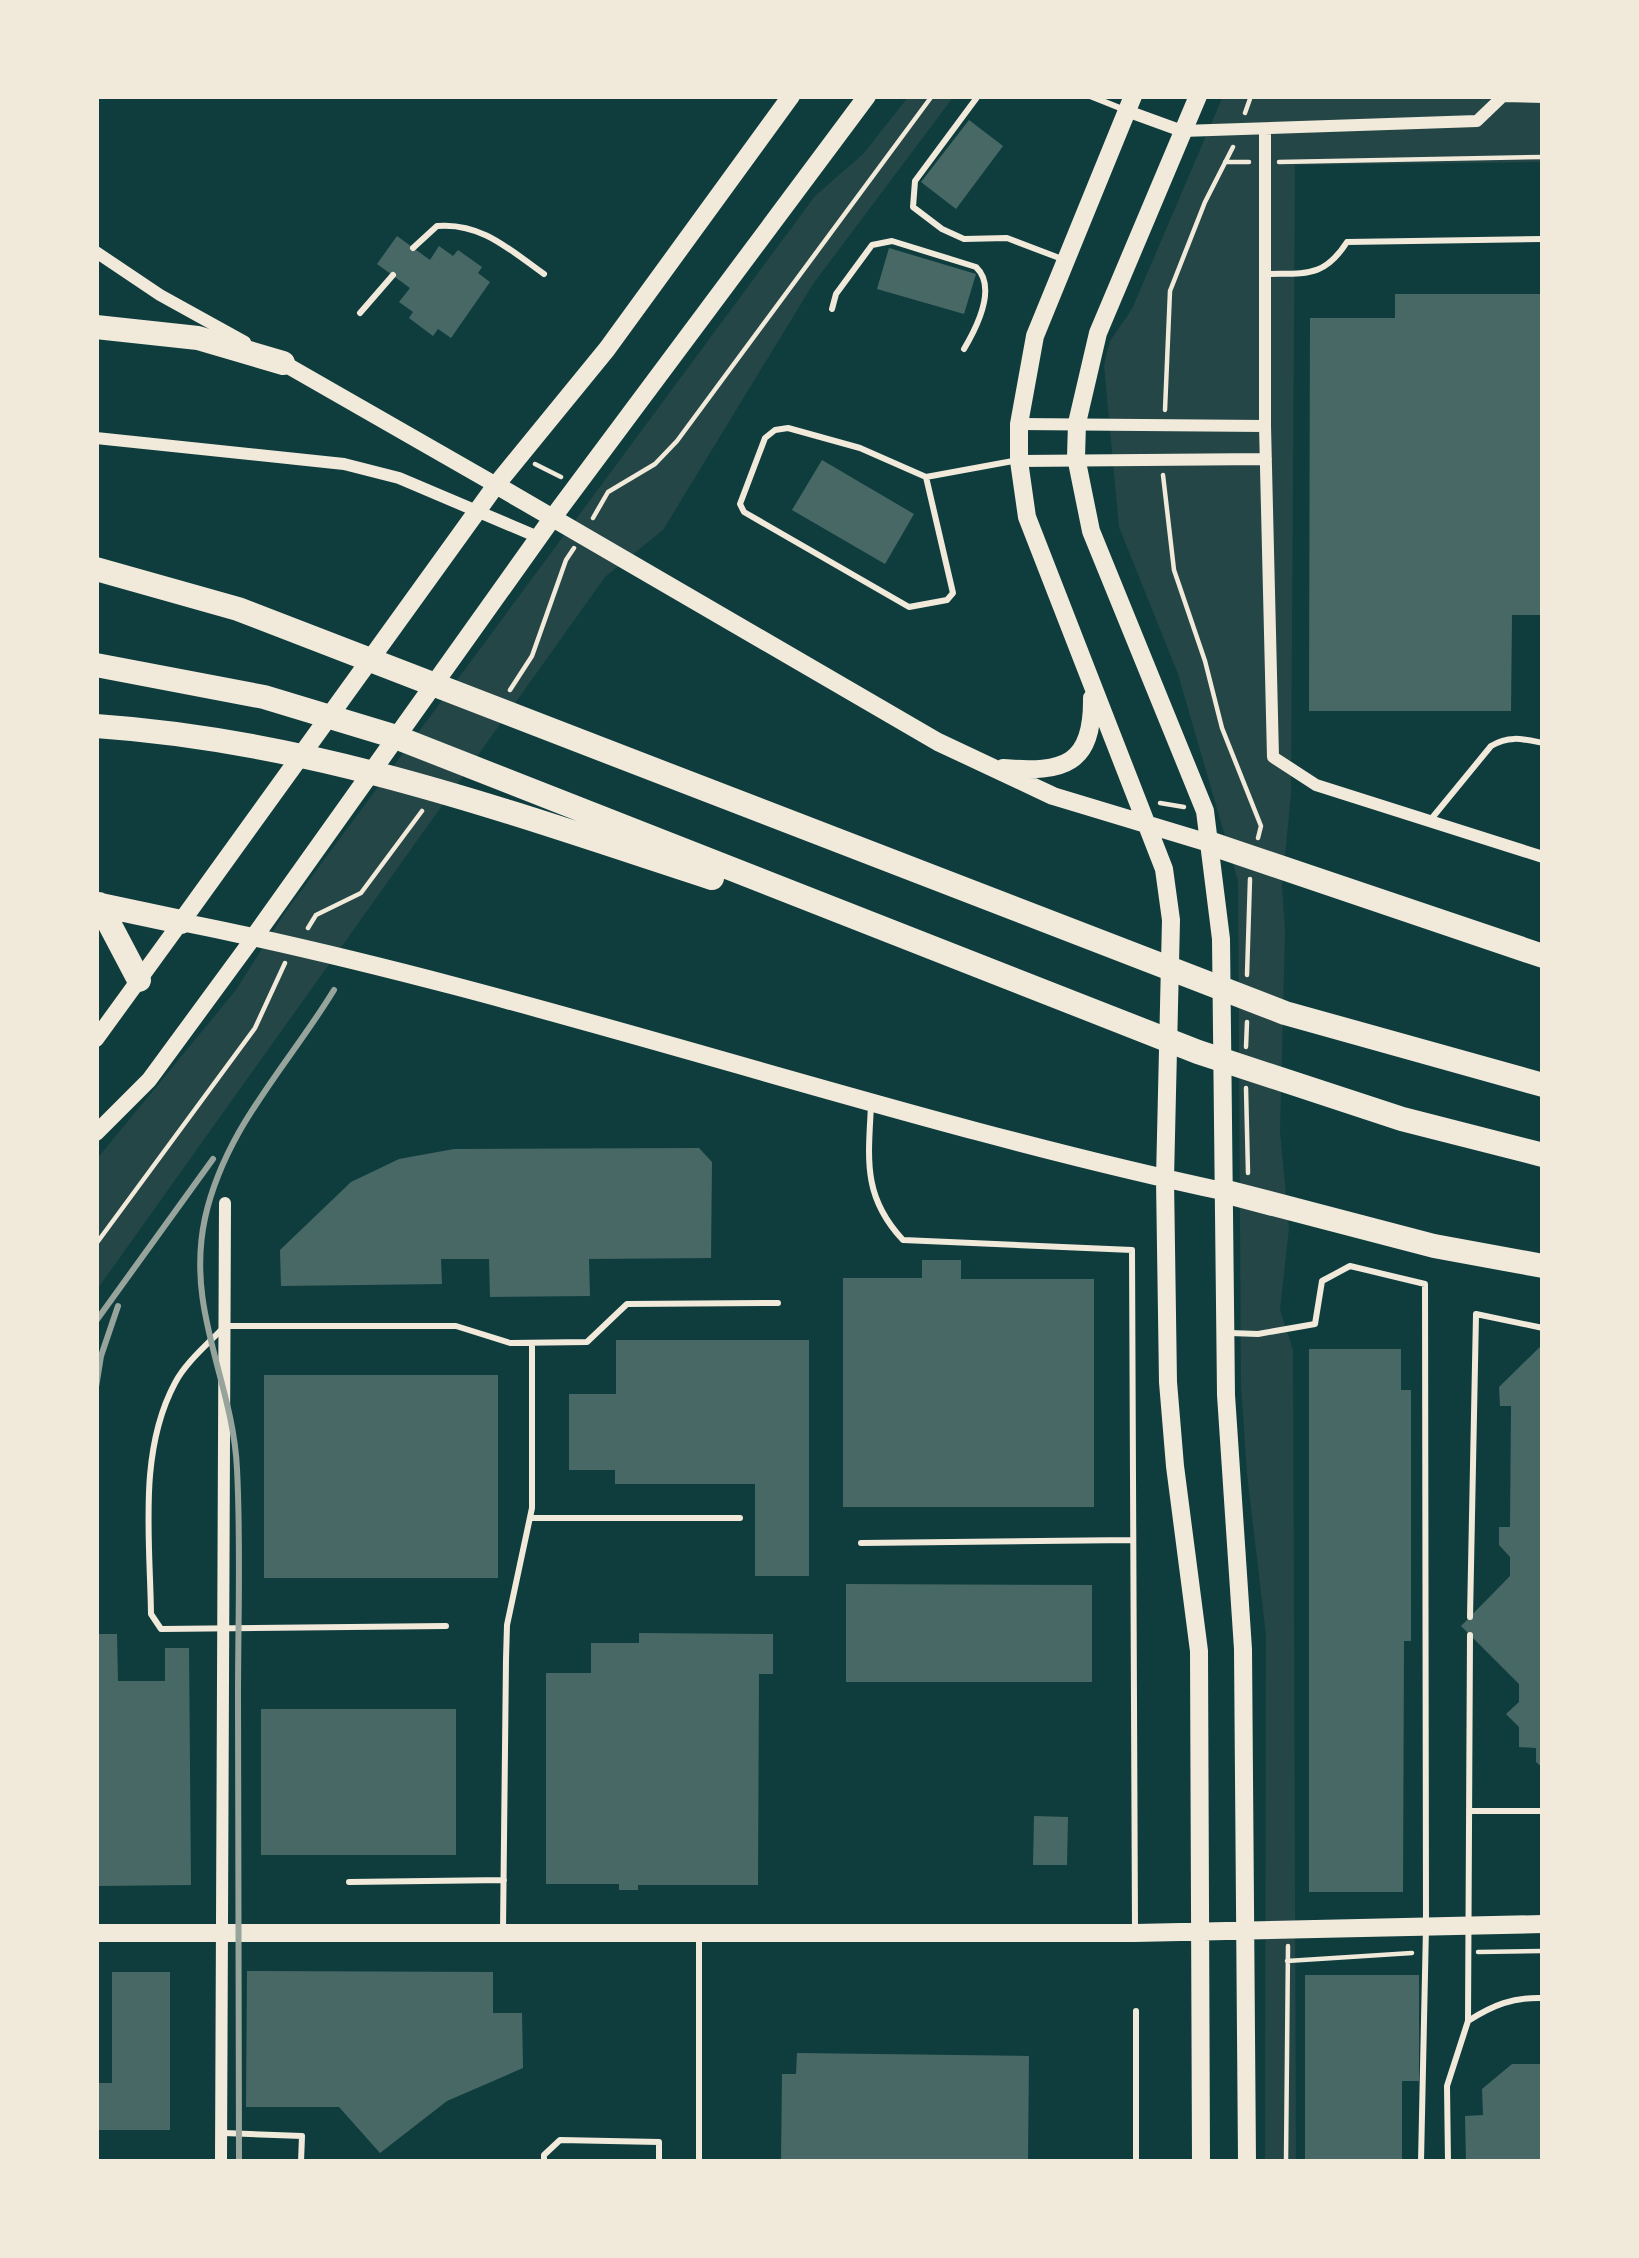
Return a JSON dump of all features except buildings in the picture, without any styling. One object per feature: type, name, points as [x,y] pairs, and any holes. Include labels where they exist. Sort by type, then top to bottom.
[{"type":"highway","points":[[96,327],[198,338],[283,363]]},
{"type":"highway","points":[[96,569],[238,609],[1285,1013],[1543,1084]]},
{"type":"highway","points":[[96,665],[264,697],[393,736],[1113,1021],[1317,1093],[1543,1155]]},
{"type":"highway","points":[[96,726],[288,750],[407,779],[914,944]]},
{"type":"highway","points":[[1212,844],[1543,956]]},
{"type":"highway","points":[[98,904],[181,922]]},
{"type":"highway","points":[[98,904],[139,980]]},
{"type":"highway","points":[[1238,1188],[1434,1246],[1543,1266]]},
{"type":"main road","points":[[791,96],[607,350],[496,485],[181,922],[490,997],[1165,1179],[1238,1188]]},
{"type":"main road","points":[[254,937],[538,537],[867,96]]},
{"type":"main road","points":[[1198,96],[1098,333],[1077,424],[1076,457],[1091,531],[1205,811],[1222,939],[1238,1188],[1226,1395],[1243,1649],[1247,2162]]},
{"type":"main road","points":[[1130,103],[1035,336],[1019,424],[1019,460],[1027,517],[1148,824],[1164,869],[1171,920],[1165,1179],[1170,1403],[1199,1652],[1201,2162]]},
{"type":"main road","points":[[496,485],[896,720],[1054,796],[1212,844]]},
{"type":"main road","points":[[990,767],[1055,769],[1079,754],[1093,729],[1092,687]]},
{"type":"main road","points":[[96,1933],[1135,1934],[1543,1924]]},
{"type":"street","points":[[1130,103],[1182,131],[1264,130],[1477,121],[1501,96],[1543,97]]},
{"type":"street","points":[[1264,130],[1265,460],[1273,757],[1316,785],[1543,856]]},
{"type":"street","points":[[96,252],[160,295],[496,485]]},
{"type":"street","points":[[1019,424],[1265,426]]},
{"type":"street","points":[[96,438],[344,464],[399,478],[538,537]]},
{"type":"street","points":[[1019,460],[1265,460]]},
{"type":"street","points":[[96,1040],[181,922]]},
{"type":"street","points":[[96,1133],[149,1080],[254,937]]},
{"type":"street","points":[[221,2162],[225,1203]]},
{"type":"lane","points":[[978,96],[914,181],[913,207],[942,230],[964,239],[1007,238],[1065,260]]},
{"type":"lane","points":[[1090,96],[1130,103]]},
{"type":"lane","points":[[413,248],[437,226],[473,228],[544,274]]},
{"type":"lane","points":[[1265,274],[1312,273],[1333,264],[1347,242],[1543,239]]},
{"type":"lane","points":[[832,310],[836,294],[872,245],[892,242],[976,267],[983,274],[987,289],[964,349]]},
{"type":"lane","points":[[361,314],[392,275]]},
{"type":"lane","points":[[926,478],[952,593],[947,600],[908,607],[744,512],[740,504],[765,438],[775,430],[788,428],[860,448],[926,478],[1019,460]]},
{"type":"lane","points":[[1430,821],[1491,746],[1515,738],[1543,743]]},
{"type":"lane","points":[[872,1102],[870,1187],[886,1222],[903,1240],[1132,1250],[1135,1934]]},
{"type":"lane","points":[[1226,1333],[1258,1334],[1315,1324],[1322,1281],[1350,1266],[1425,1284],[1426,1927],[1421,2162]]},
{"type":"lane","points":[[446,1626],[161,1629],[151,1614],[155,1432],[176,1381],[225,1327],[456,1327],[510,1343],[587,1342],[627,1304],[778,1303]]},
{"type":"lane","points":[[1470,1617],[1476,1314],[1543,1328]]},
{"type":"lane","points":[[503,1934],[508,1625],[530,1518],[532,1343]]},
{"type":"lane","points":[[530,1518],[740,1518]]},
{"type":"lane","points":[[862,1544],[1132,1540]]},
{"type":"lane","points":[[1448,2162],[1447,2086],[1468,2021],[1470,1634]]},
{"type":"lane","points":[[1468,1810],[1543,1811]]},
{"type":"lane","points":[[350,1882],[504,1880]]},
{"type":"lane","points":[[699,2162],[700,1934]]},
{"type":"lane","points":[[1468,2021],[1491,2006],[1520,1997],[1543,1998]]},
{"type":"lane","points":[[1136,2011],[1136,2162]]},
{"type":"lane","points":[[221,2133],[302,2136],[302,2162]]},
{"type":"lane","points":[[544,2162],[544,2155],[560,2140],[659,2142],[659,2162]]},
{"type":"path","points":[[608,492],[656,464],[677,442],[932,96]]},
{"type":"path","points":[[1244,116],[1251,96]]},
{"type":"path","points":[[1165,414],[1170,291],[1205,202],[1234,145]]},
{"type":"path","points":[[1290,161],[1543,157]]},
{"type":"path","points":[[1226,162],[1250,162]]},
{"type":"path","points":[[535,464],[561,478]]},
{"type":"path","points":[[1162,470],[1174,570],[1222,728],[1261,826],[1257,844]]},
{"type":"path","points":[[1152,801],[1184,807]]},
{"type":"path","points":[[1247,992],[1247,900],[1252,871]]},
{"type":"path","points":[[96,1244],[255,1028],[286,962]]},
{"type":"path","points":[[1246,1062],[1247,1016]]},
{"type":"path","points":[[1238,1188],[1246,1155],[1246,1085]]},
{"type":"path","points":[[1286,2162],[1288,1954]]},
{"type":"shaded area","points":[[909,96],[954,96],[813,284],[663,530],[605,577],[96,1291],[96,1160],[236,990],[284,914],[815,196],[863,154]]},
{"type":"shaded area","points":[[1223,96],[1543,96],[1543,162],[1295,165],[1291,794],[1282,886],[1280,1132],[1289,1228],[1280,1310],[1293,1350],[1296,2162],[1265,2162],[1266,1635],[1241,1385],[1238,881],[1178,674],[1119,527],[1104,365],[1110,341],[1132,309]]},
{"type":"railway","points":[[239,2162],[237,1469],[228,1406],[205,1315],[200,1252],[205,1218],[227,1155],[259,1099],[334,990]]},
{"type":"railway","points":[[96,1321],[213,1159]]},
{"type":"railway","points":[[96,1387],[118,1306]]}]
